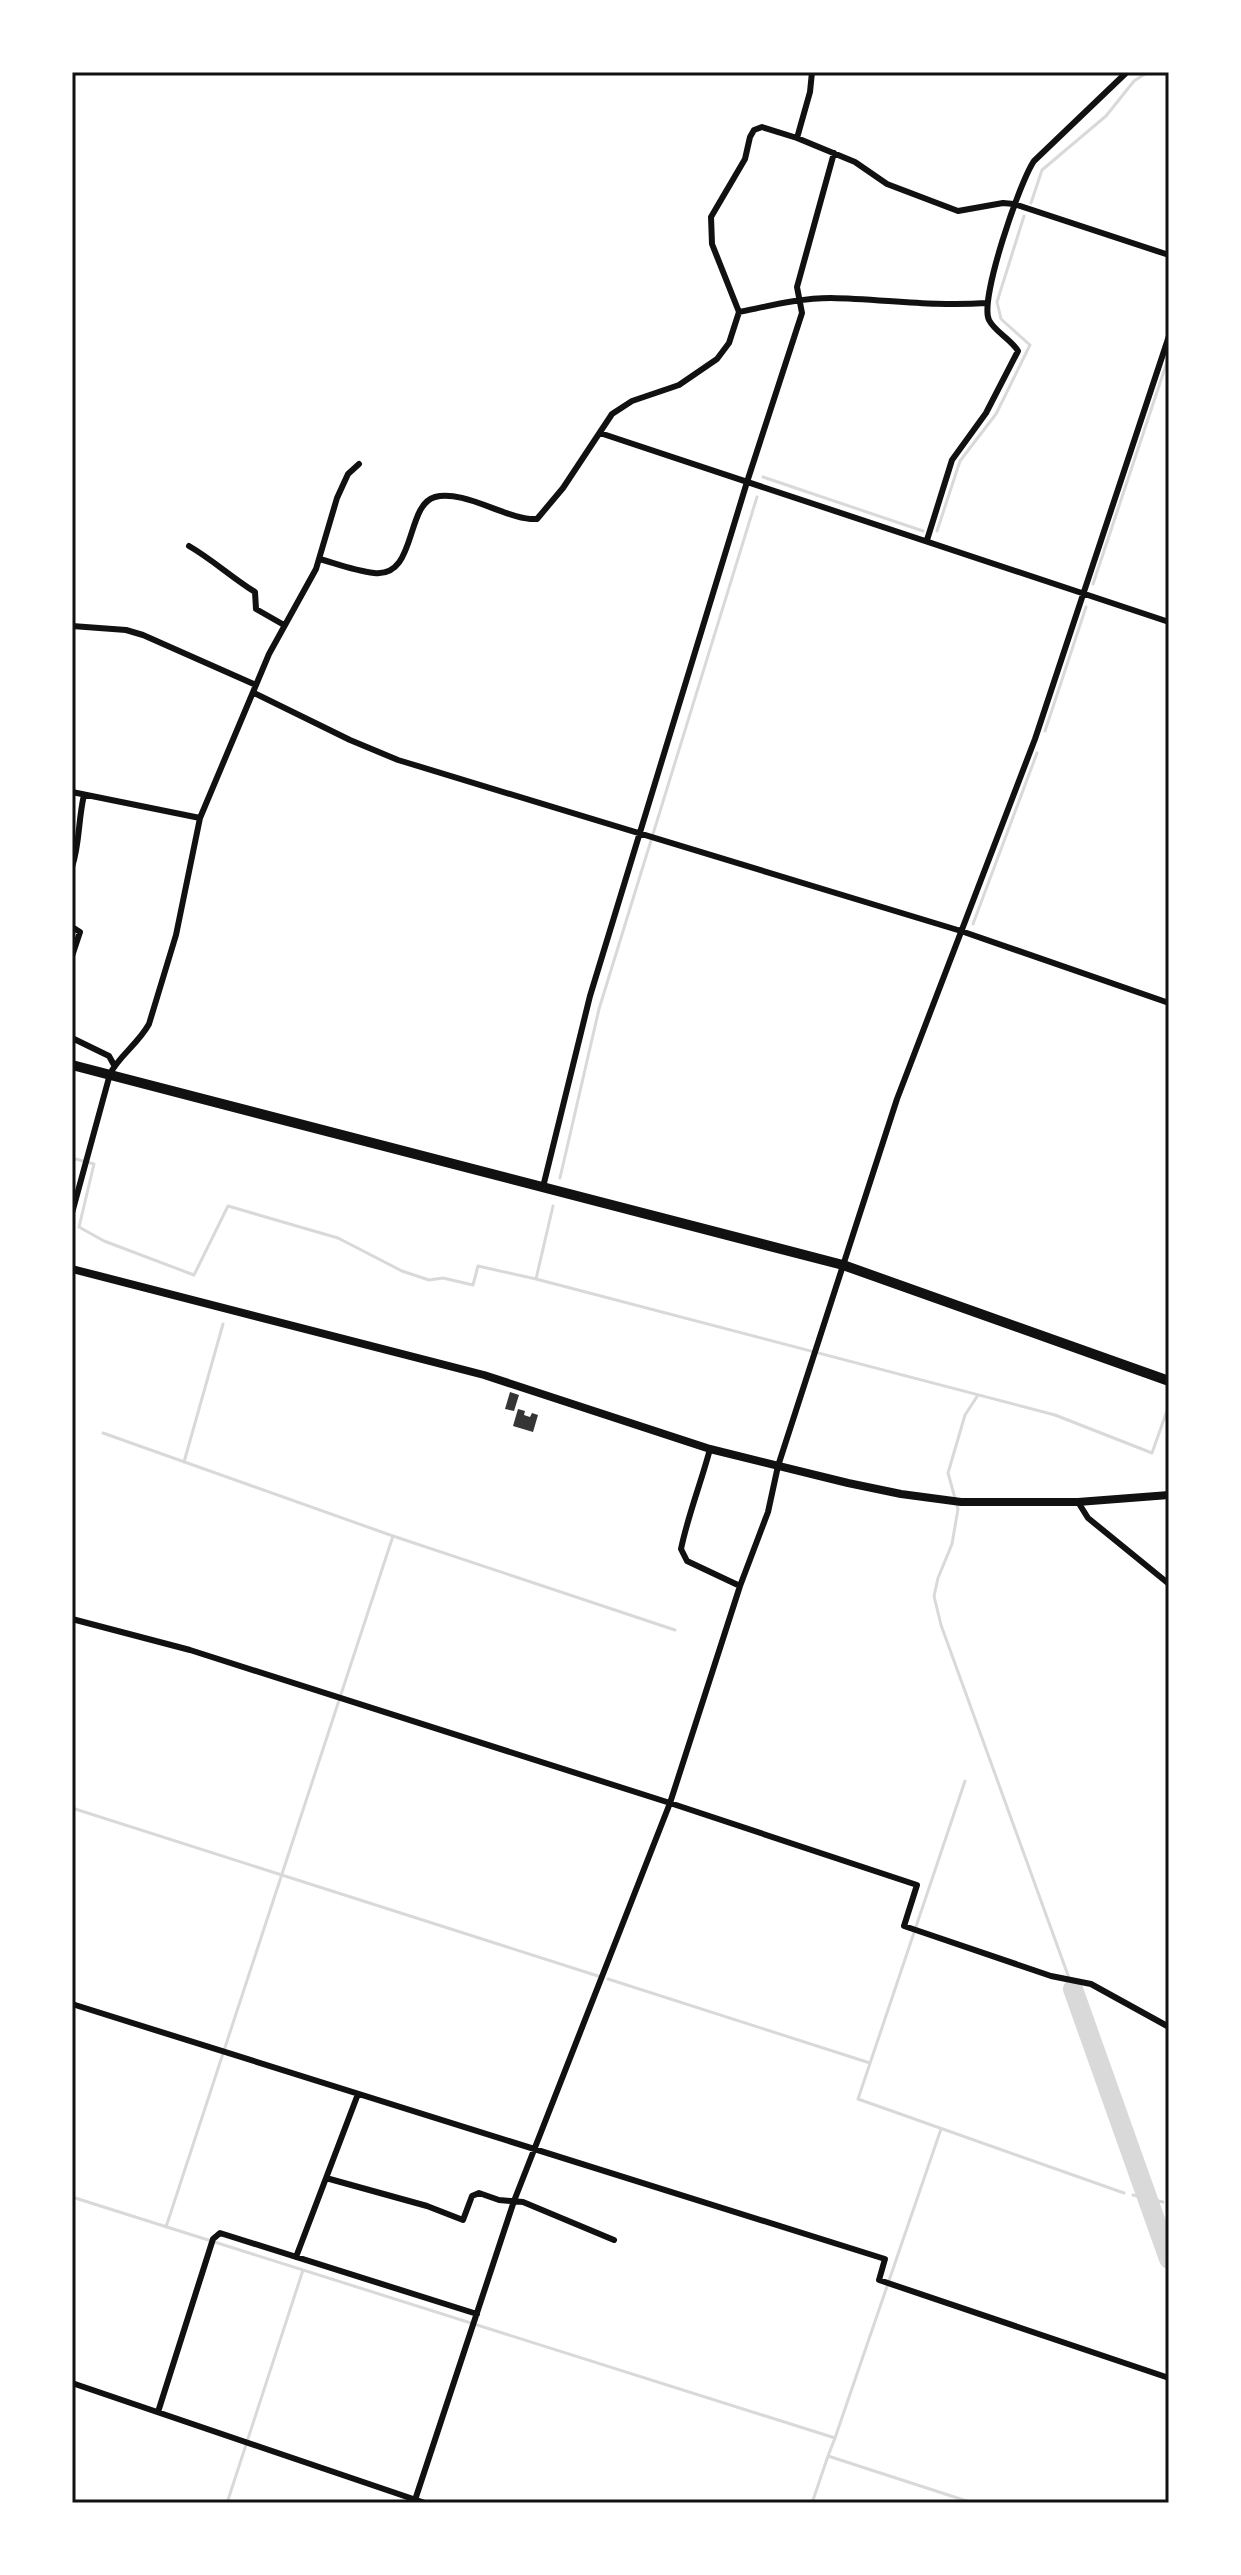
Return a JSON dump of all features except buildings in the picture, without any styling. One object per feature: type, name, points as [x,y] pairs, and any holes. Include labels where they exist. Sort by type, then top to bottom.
[{"type":"main road","points":[[72,1065],[112,1070],[843,1265],[1169,1381]]},
{"type":"street","points":[[797,138],[810,92],[812,72]]},
{"type":"street","points":[[927,540],[952,460],[986,413],[1018,351],[989,321],[986,303],[1014,204],[1034,161],[1127,72]]},
{"type":"street","points":[[320,559],[385,573],[396,567],[402,558],[423,507],[430,498],[442,495],[493,506],[528,520],[537,519],[563,488],[612,414],[632,401],[679,385],[717,359],[729,343],[739,312],[712,244],[711,217],[745,159],[754,130],[762,127],[855,162],[887,184],[958,211],[1014,204],[1169,255]]},
{"type":"street","points":[[543,1187],[590,996],[747,482],[802,313],[797,287],[834,153]]},
{"type":"street","points":[[739,312],[827,298],[955,306],[986,303]]},
{"type":"street","points":[[414,2501],[514,2201],[670,1803],[740,1586],[768,1512],[778,1466],[897,1099],[1035,739],[1169,336]]},
{"type":"street","points":[[600,433],[1169,622]]},
{"type":"street","points":[[112,1070],[149,1024],[176,935],[200,818],[284,625],[320,559],[337,498],[348,474],[359,464]]},
{"type":"street","points":[[189,546],[255,592],[256,609],[284,625]]},
{"type":"street","points":[[72,626],[126,630],[143,635],[255,689],[350,740],[398,760],[961,931],[1169,1003]]},
{"type":"street","points":[[72,792],[200,818]]},
{"type":"street","points":[[72,867],[80,845],[79,818],[84,795]]},
{"type":"street","points":[[72,927],[80,932],[72,956]]},
{"type":"street","points":[[72,1038],[109,1056],[112,1070],[72,1213]]},
{"type":"street","points":[[72,1269],[484,1375],[710,1449],[887,1492],[957,1501],[1078,1502],[1169,1495]]},
{"type":"street","points":[[710,1449],[681,1549],[687,1561],[740,1586]]},
{"type":"street","points":[[1078,1502],[1088,1518],[1169,1584]]},
{"type":"street","points":[[72,1619],[190,1650],[917,1885],[904,1926],[1051,1976],[1091,1984],[1168,2024]]},
{"type":"street","points":[[72,2004],[885,2259],[879,2280],[1169,2378]]},
{"type":"street","points":[[296,2257],[358,2094]]},
{"type":"street","points":[[326,2178],[427,2206],[463,2220],[472,2196],[479,2193],[523,2202],[614,2240]]},
{"type":"street","points":[[158,2412],[212,2243],[220,2233],[476,2317]]},
{"type":"street","points":[[72,2383],[425,2503]]},
{"type":"waterway","points":[[1031,203],[1042,170],[1106,116],[1134,81],[1148,72]]},
{"type":"waterway","points":[[937,531],[960,461],[996,414],[1030,345],[1001,319],[997,302],[1024,216]]},
{"type":"waterway","points":[[1093,584],[1169,356]]},
{"type":"waterway","points":[[763,477],[923,531]]},
{"type":"waterway","points":[[560,1178],[599,1009],[757,497]]},
{"type":"waterway","points":[[1045,731],[1086,607]]},
{"type":"waterway","points":[[973,924],[1037,753]]},
{"type":"waterway","points":[[72,1158],[94,1164],[79,1227],[104,1241],[194,1275],[228,1206],[338,1238],[402,1271],[429,1280],[443,1278],[473,1285],[478,1266],[536,1279],[1055,1415],[1152,1453],[1169,1405]]},
{"type":"waterway","points":[[536,1279],[553,1206]]},
{"type":"waterway","points":[[184,1462],[223,1324]]},
{"type":"waterway","points":[[978,1395],[965,1415],[948,1473],[958,1509],[952,1544],[934,1596],[941,1625],[1073,1989]]},
{"type":"waterway","points":[[103,1433],[393,1536],[675,1630]]},
{"type":"waterway","points":[[166,2227],[393,1536]]},
{"type":"waterway","points":[[965,1781],[858,2099],[1124,2193]]},
{"type":"waterway","points":[[72,1808],[598,1976]]},
{"type":"waterway","points":[[608,1979],[870,2063]]},
{"type":"waterway","points":[[1073,1989],[1169,2259]]},
{"type":"waterway","points":[[835,2438],[941,2129]]},
{"type":"waterway","points":[[1133,2195],[1163,2202]]},
{"type":"waterway","points":[[72,2197],[835,2438],[828,2456],[973,2503]]},
{"type":"waterway","points":[[227,2503],[303,2270]]},
{"type":"waterway","points":[[812,2503],[828,2456]]}]
